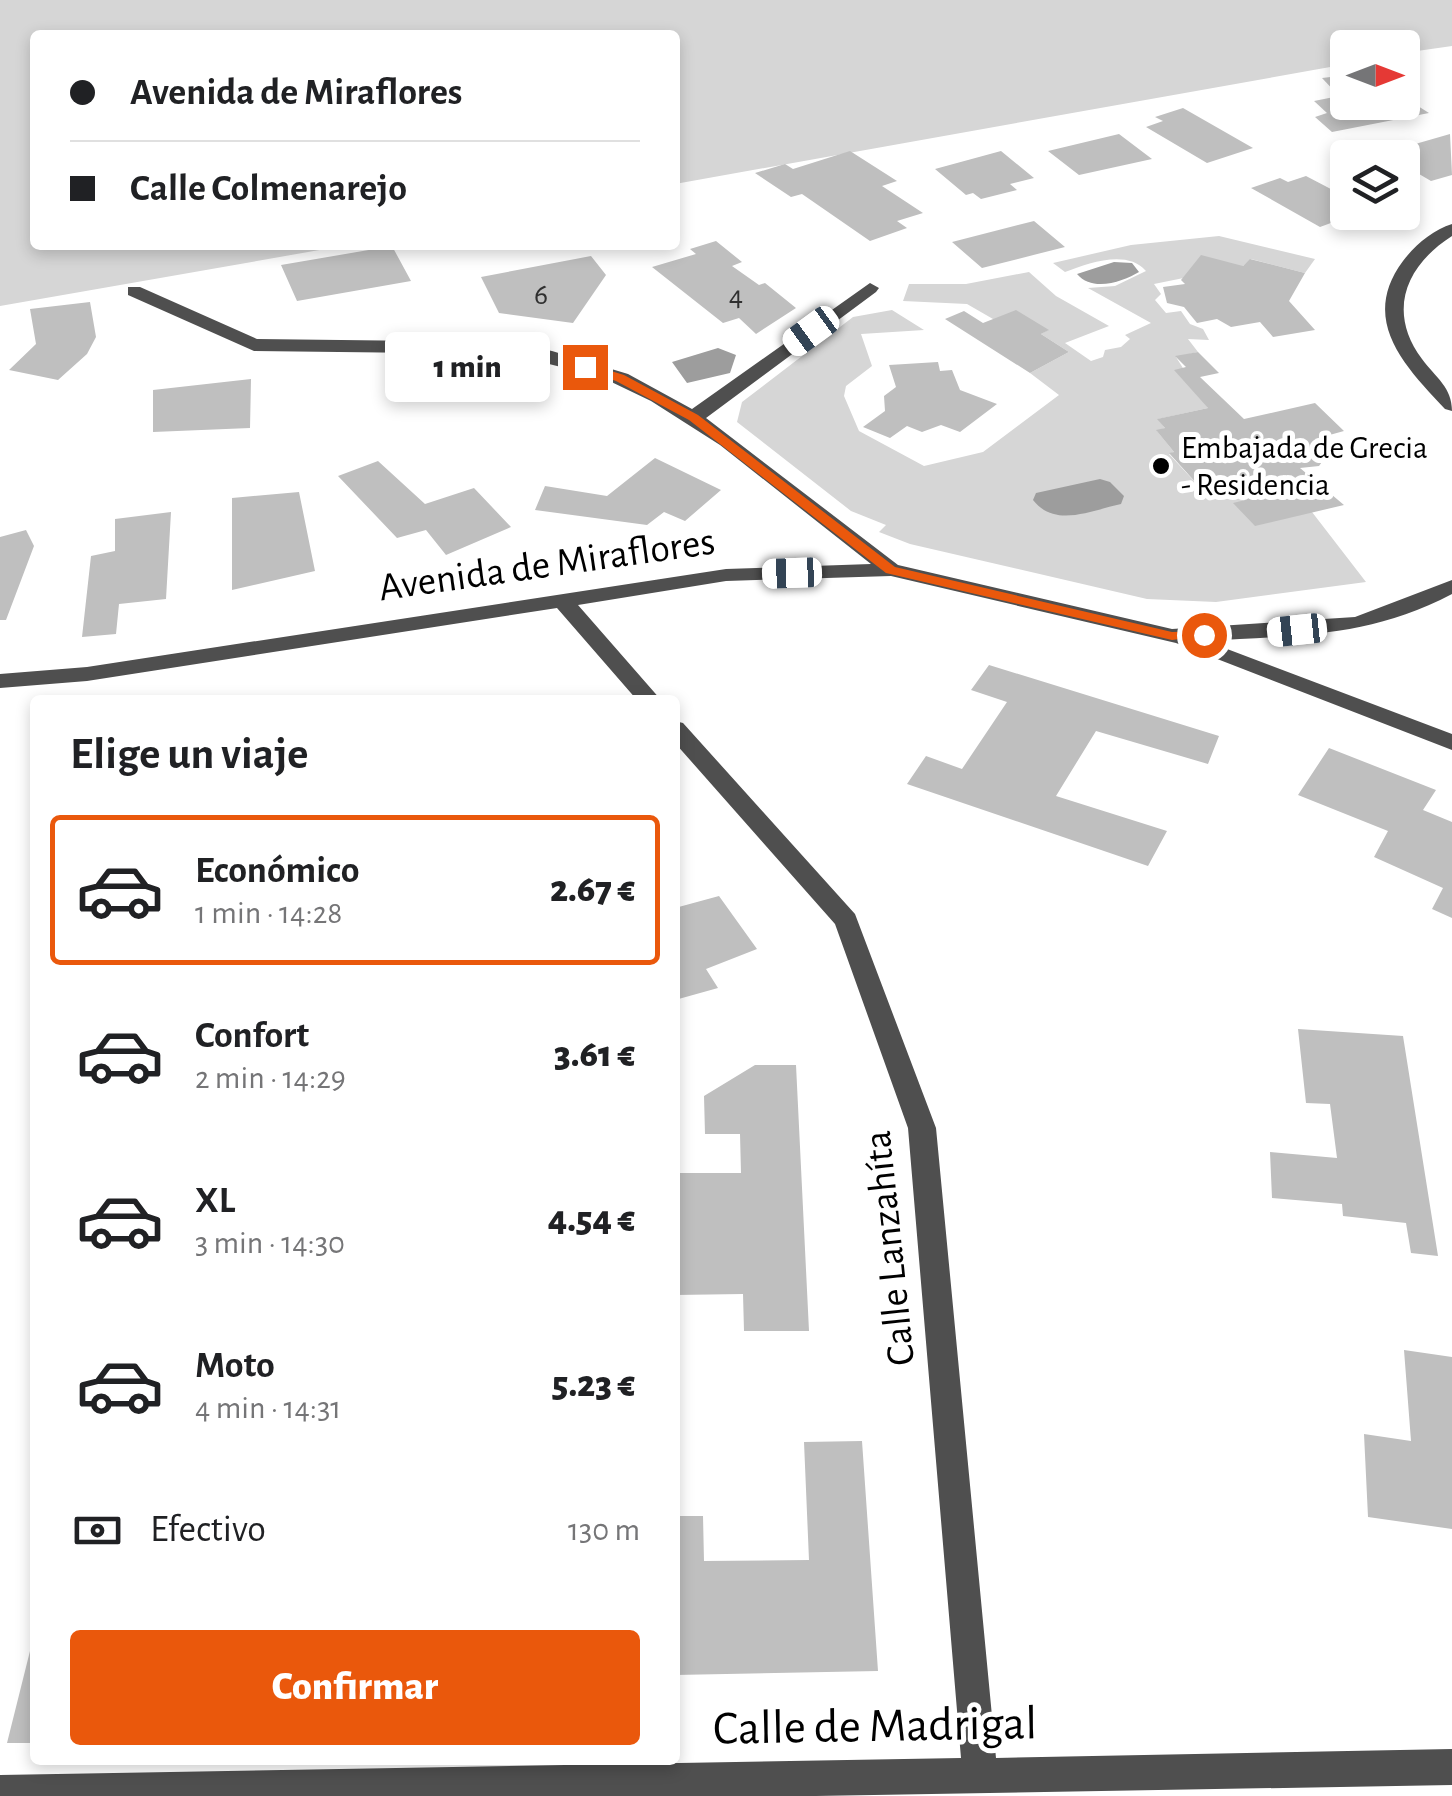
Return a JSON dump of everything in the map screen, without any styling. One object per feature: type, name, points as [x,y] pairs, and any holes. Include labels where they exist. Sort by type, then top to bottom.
[{"type":"street","points":[[1452,230],[1414,258],[1393,284],[1391,313],[1404,348],[1452,404]]},
{"type":"street","points":[[693,418],[870,288]]},
{"type":"street","points":[[134,291],[254,345],[510,348],[620,378],[693,418],[891,570]]},
{"type":"street","name":"Avenida de Miraflores","points":[[0,680],[87,674],[726,575],[891,570],[1172,636],[1357,624],[1417,604],[1452,586]]},
{"type":"street","points":[[560,599],[646,695]]},
{"type":"street","points":[[1172,636],[1452,742]]},
{"type":"street","name":"Calle Lanzahíta","points":[[680,734],[846,920],[922,1128],[980,1775]]},
{"type":"street","name":"Calle de Madrigal","points":[[0,1794],[1452,1766]]},
{"type":"shaded area","points":[[0,0],[1452,0],[1452,46],[1420,51],[1420,30],[1330,30],[1330,67],[680,183],[680,30],[30,30],[30,250],[319,250],[0,306]]},
{"type":"shaded area","points":[[1219,236],[1315,259],[1305,273],[1251,259],[1243,266],[1154,284],[1161,294],[1155,300],[1166,313],[1181,311],[1190,324],[1203,329],[1209,340],[1188,339],[1198,352],[1176,357],[1208,408],[1158,419],[1165,428],[1157,431],[1174,452],[1169,454],[1207,495],[1235,490],[1245,500],[1234,504],[1312,512],[1366,582],[1216,602],[1147,599],[910,544],[879,532],[886,525],[851,511],[737,422],[742,402],[853,317],[892,310],[924,330],[861,334],[872,366],[846,386],[844,396],[859,431],[924,466],[983,452],[1059,395],[1030,373],[1069,352],[1041,334],[1048,330],[993,319],[967,304],[903,301],[909,284],[966,284],[1029,272],[1056,296],[1109,326],[1065,343],[1091,361],[1103,357],[1105,350],[1121,347],[1130,339],[1125,335],[1151,323],[1088,288],[1115,286],[1146,271],[1138,264],[1118,259],[1065,272],[1053,263],[1131,245]]},
{"type":"shaded area","points":[[1114,262],[1132,263],[1139,272],[1117,282],[1100,284],[1077,274]]},
{"type":"shaded area","points":[[718,348],[736,355],[730,373],[687,383],[672,362]]},
{"type":"shaded area","points":[[1100,479],[1110,482],[1124,496],[1121,504],[1062,515],[1033,500],[1036,493]]},
{"type":"building","points":[[1330,98],[1330,120],[1393,120],[1332,132],[1315,117],[1327,113],[1314,101]]},
{"type":"building","points":[[1183,108],[1253,148],[1207,163],[1146,127],[1163,121],[1155,117]]},
{"type":"building","points":[[1119,134],[1152,159],[1079,175],[1048,151]]},
{"type":"building","points":[[1450,134],[1452,175],[1431,181],[1420,175],[1420,143]]},
{"type":"building","points":[[850,151],[897,181],[882,186],[923,213],[897,221],[907,228],[870,241],[802,194],[791,197],[755,173],[785,164],[793,169]]},
{"type":"building","points":[[1001,151],[1034,178],[1010,184],[1017,190],[981,199],[973,193],[966,195],[935,169]]},
{"type":"building","points":[[1306,176],[1330,189],[1330,223],[1320,227],[1251,188],[1280,178],[1288,182]]},
{"type":"building","points":[[1034,221],[1065,247],[982,268],[952,242]]},
{"type":"building","points":[[716,241],[742,262],[732,266],[759,285],[765,283],[796,308],[756,334],[739,318],[723,323],[652,267],[696,254],[690,249]]},
{"type":"building","points":[[369,250],[394,250],[411,281],[297,301],[281,265]]},
{"type":"building","points":[[1201,255],[1243,266],[1250,259],[1305,273],[1289,301],[1315,330],[1273,337],[1260,322],[1231,327],[1217,319],[1197,323],[1184,307],[1167,303],[1163,287],[1185,284],[1181,280]]},
{"type":"building","points":[[591,256],[606,275],[573,323],[499,313],[481,277]]},
{"type":"building","points":[[90,302],[96,337],[87,354],[58,380],[9,370],[36,344],[30,309]]},
{"type":"building","points":[[1016,310],[1049,330],[1041,334],[1069,352],[1030,373],[945,319],[964,311],[983,323]]},
{"type":"building","points":[[1198,352],[1219,373],[1200,377],[1244,419],[1315,403],[1344,431],[1315,439],[1327,455],[1319,466],[1300,468],[1344,505],[1255,526],[1233,503],[1245,500],[1235,490],[1207,495],[1169,453],[1174,452],[1156,430],[1165,428],[1157,419],[1208,408],[1174,370],[1186,367],[1175,356]]},
{"type":"building","points":[[938,362],[940,371],[952,370],[960,390],[997,404],[960,432],[941,425],[922,432],[907,426],[890,438],[863,427],[885,411],[884,396],[896,387],[889,365]]},
{"type":"building","points":[[251,379],[250,428],[153,432],[153,390]]},
{"type":"building","points":[[655,458],[721,490],[685,521],[664,512],[647,525],[535,510],[545,486],[607,496]]},
{"type":"building","points":[[378,461],[425,504],[474,488],[511,527],[446,555],[426,530],[397,538],[338,476]]},
{"type":"building","points":[[299,492],[315,571],[232,590],[232,498]]},
{"type":"building","points":[[171,512],[166,599],[119,604],[116,634],[82,637],[91,556],[115,551],[115,519]]},
{"type":"building","points":[[26,530],[34,546],[6,620],[0,620],[0,537]]},
{"type":"building","points":[[989,665],[1219,736],[1208,764],[1096,731],[1056,796],[1167,831],[1148,866],[907,784],[926,756],[962,769],[1007,702],[971,690]]},
{"type":"building","points":[[1329,748],[1436,790],[1423,810],[1452,822],[1452,918],[1432,909],[1443,888],[1374,857],[1388,831],[1298,795]]},
{"type":"building","points":[[719,896],[757,949],[706,969],[718,988],[680,999],[680,907]]},
{"type":"building","points":[[1298,1029],[1403,1036],[1438,1256],[1411,1253],[1406,1223],[1343,1216],[1342,1204],[1272,1198],[1270,1152],[1337,1158],[1330,1104],[1306,1103]]},
{"type":"building","points":[[755,1065],[796,1065],[809,1331],[744,1331],[743,1294],[680,1295],[680,1173],[741,1173],[740,1134],[705,1134],[704,1096]]},
{"type":"building","points":[[1404,1350],[1452,1357],[1452,1529],[1368,1517],[1364,1434],[1411,1441]]},
{"type":"building","points":[[862,1441],[878,1671],[680,1675],[680,1516],[703,1516],[704,1561],[809,1560],[804,1442]]},
{"type":"building","points":[[30,1651],[30,1743],[7,1743]]},
{"type":"place","name":"Embajada de Grecia - Residencia","points":[[1161,466]]},
{"type":"route","points":[[585,367],[620,378],[693,418],[891,570],[1172,636],[1204,635]]}]
